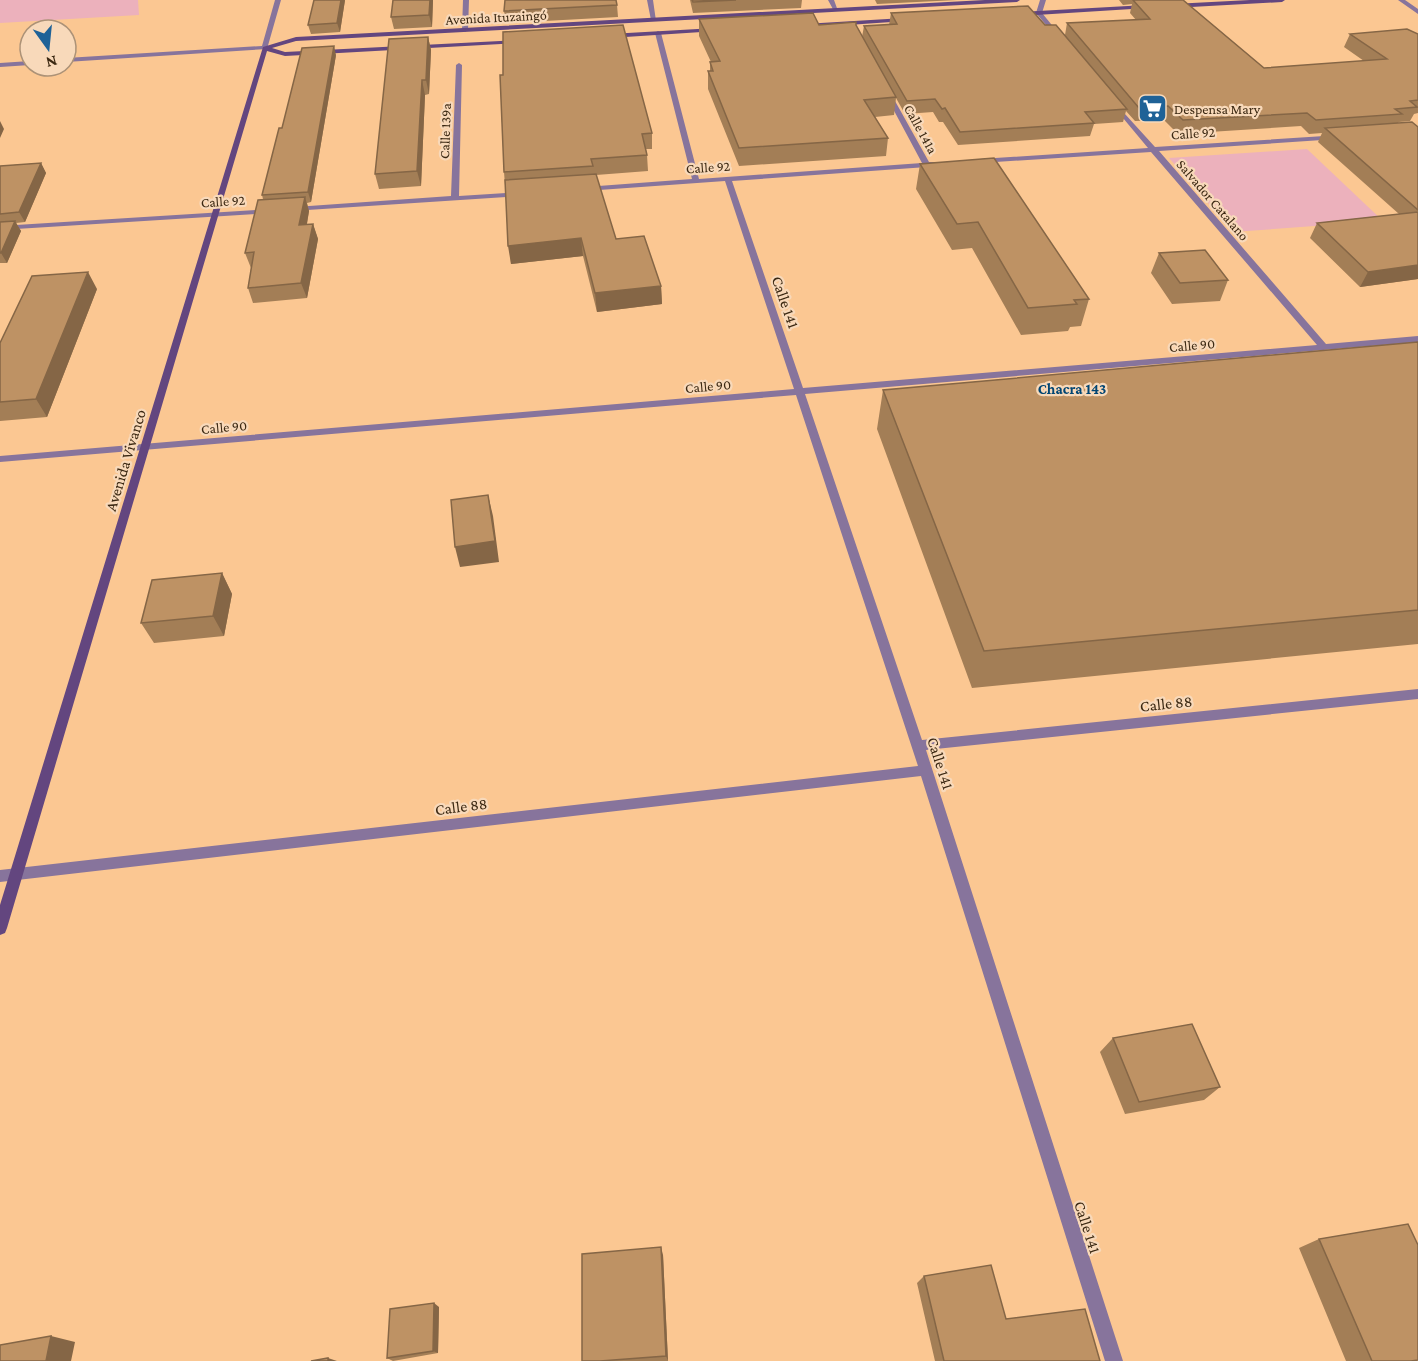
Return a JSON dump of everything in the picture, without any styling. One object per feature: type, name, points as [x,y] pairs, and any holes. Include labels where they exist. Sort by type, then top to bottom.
[{"type":"main road","name":"Avenida Ituzaingó","points":[[265,48],[296,39],[1017,0]]},
{"type":"main road","points":[[1166,6],[1282,0]]},
{"type":"main road","points":[[1016,14],[1155,7]]},
{"type":"main road","points":[[796,26],[914,20]]},
{"type":"main road","points":[[599,37],[727,30]]},
{"type":"main road","name":"Avenida Ituzaingó","points":[[265,48],[285,54],[530,40]]},
{"type":"main road","name":"Avenida Vivanco","points":[[0,928],[265,48]]},
{"type":"street","name":"Avenida Vivanco","points":[[265,48],[278,0]]},
{"type":"street","points":[[465,30],[466,0]]},
{"type":"street","points":[[650,0],[654,20]]},
{"type":"street","points":[[831,0],[837,10]]},
{"type":"street","points":[[1043,0],[1039,13],[1061,40]]},
{"type":"street","points":[[1401,0],[1418,12]]},
{"type":"street","points":[[657,33],[696,181]]},
{"type":"street","name":"Avenida Ituzaingó","points":[[78,59],[265,48]]},
{"type":"street","points":[[0,64],[18,63]]},
{"type":"street","name":"Calle 139a","points":[[455,198],[459,65]]},
{"type":"street","name":"Calle 141a","points":[[883,86],[927,165]]},
{"type":"street","name":"Salvador Catalano","points":[[1106,95],[1323,347]]},
{"type":"street","name":"Calle 92","points":[[974,162],[1341,136]]},
{"type":"street","name":"Calle 92","points":[[581,189],[950,163]]},
{"type":"street","name":"Calle 141","points":[[728,179],[926,770],[1114,1361]]},
{"type":"street","name":"Calle 92","points":[[0,228],[524,193]]},
{"type":"street","name":"Calle 90","points":[[0,459],[1418,339]]},
{"type":"street","name":"Calle 88","points":[[918,746],[1418,693]]},
{"type":"street","name":"Calle 88","points":[[0,876],[926,770]]},
{"type":"shaded area","points":[[0,0],[138,0],[139,15],[78,19],[18,18],[18,22],[0,23]]},
{"type":"shaded area","points":[[1307,149],[1383,221],[1233,232],[1169,158]]},
{"type":"building","points":[[314,0],[341,0],[337,23],[308,25]]},
{"type":"building","points":[[393,0],[430,0],[429,15],[391,17]]},
{"type":"building","points":[[505,0],[616,0],[617,5],[504,11]]},
{"type":"building","points":[[692,0],[736,0],[693,2]]},
{"type":"building","points":[[1133,0],[1183,0],[1264,68],[1387,59],[1350,34],[1407,29],[1418,34],[1418,100],[1410,101],[1417,107],[1395,109],[1402,114],[1316,120],[1307,113],[1183,120],[1168,106],[1139,108],[1067,23],[1150,19]]},
{"type":"building","points":[[1028,6],[1045,25],[1056,25],[1127,109],[1085,112],[1094,123],[960,132],[945,108],[942,109],[935,99],[907,101],[864,26],[897,24],[891,13]]},
{"type":"building","points":[[813,13],[819,25],[856,22],[896,97],[864,100],[888,138],[739,148],[708,71],[713,71],[710,62],[720,61],[699,19]]},
{"type":"building","points":[[623,25],[652,133],[642,134],[647,155],[591,159],[593,166],[504,172],[500,75],[503,75],[503,32]]},
{"type":"building","points":[[428,37],[426,80],[422,80],[417,171],[375,174],[389,39]]},
{"type":"building","points":[[334,46],[308,192],[262,195],[302,48]]},
{"type":"building","points":[[1412,122],[1418,127],[1418,210],[1325,128]]},
{"type":"building","points":[[994,158],[1089,299],[1074,300],[1077,304],[1028,308],[978,222],[957,224],[920,164]]},
{"type":"building","points":[[41,163],[19,212],[0,214],[0,166]]},
{"type":"building","points":[[596,174],[616,239],[644,236],[661,286],[595,293],[581,238],[508,246],[505,180]]},
{"type":"building","points":[[305,197],[299,225],[313,224],[301,283],[248,288],[254,252],[245,253],[258,200]]},
{"type":"building","points":[[1418,212],[1418,265],[1368,272],[1317,223]]},
{"type":"building","points":[[15,221],[1,253],[0,253],[0,222]]},
{"type":"building","points":[[1205,250],[1228,280],[1180,283],[1159,253]]},
{"type":"building","points":[[88,272],[36,399],[0,402],[0,343],[32,276]]},
{"type":"building","points":[[1418,342],[1418,610],[984,651],[883,390]]},
{"type":"building","points":[[488,495],[495,541],[455,547],[451,500]]},
{"type":"building","points":[[222,573],[213,616],[141,623],[152,580]]},
{"type":"building","points":[[1192,1024],[1220,1087],[1139,1102],[1113,1038]]},
{"type":"building","points":[[1408,1224],[1418,1245],[1418,1360],[1372,1361],[1319,1239]]},
{"type":"building","points":[[661,1247],[666,1356],[582,1361],[582,1254]]},
{"type":"building","points":[[991,1265],[1006,1319],[1085,1309],[1100,1361],[944,1361],[924,1276]]},
{"type":"building","points":[[434,1303],[433,1351],[387,1358],[390,1309]]},
{"type":"building","points":[[51,1336],[46,1361],[0,1361],[0,1345]]},
{"type":"building","points":[[328,1358],[328,1361],[311,1361]]},
{"type":"place","name":"Despensa Mary","points":[[1153,109]]},
{"type":"district","name":"Chacra 143","points":[[1072,389]]}]
